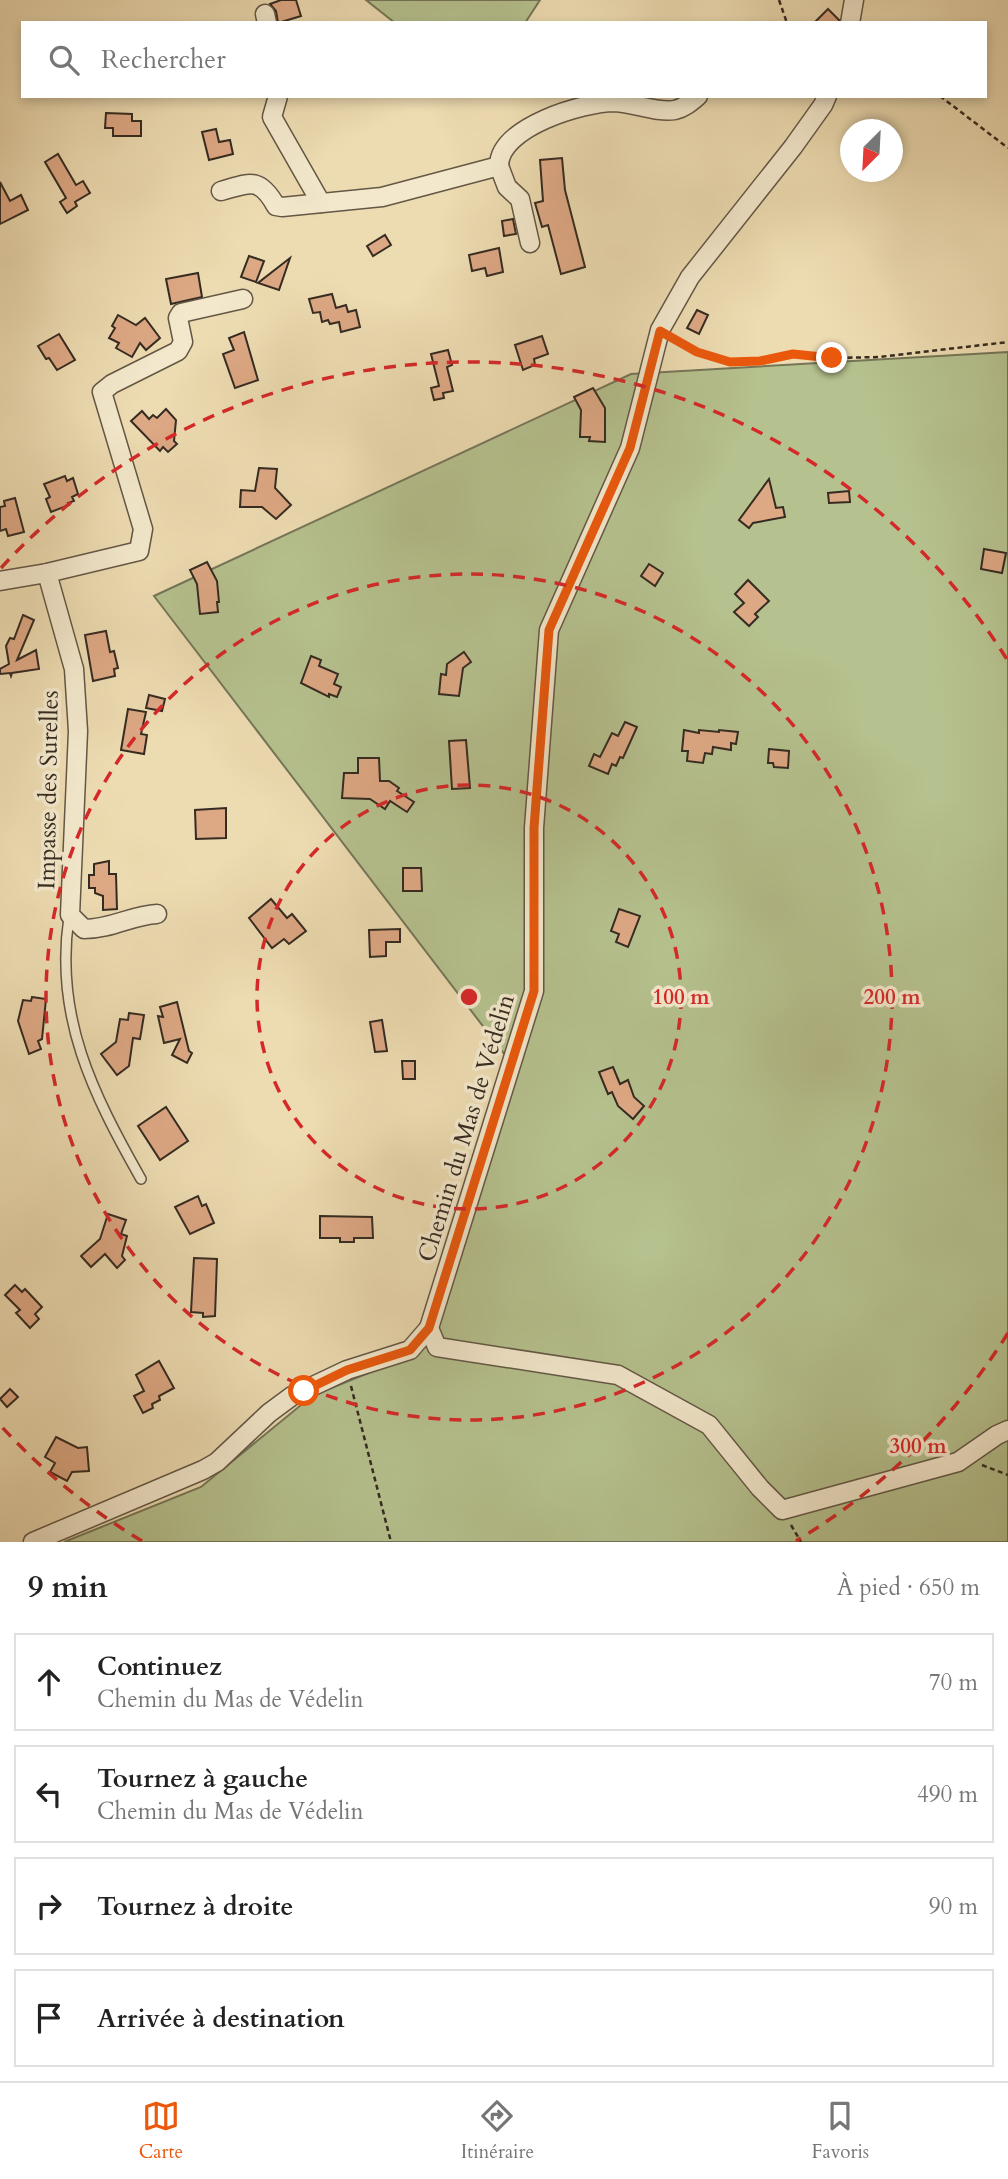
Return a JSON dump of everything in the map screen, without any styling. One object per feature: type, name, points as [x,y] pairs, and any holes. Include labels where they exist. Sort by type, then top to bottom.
[{"type":"street","points":[[850,21],[854,0]]},
{"type":"street","points":[[277,98],[272,117],[321,203]]},
{"type":"street","points":[[530,243],[520,200],[507,187],[499,166],[501,155],[516,136],[533,125],[589,104],[615,102],[673,110],[684,107],[695,98]]},
{"type":"street","name":"Chemin du Mas de Védelin","points":[[33,1542],[203,1470],[236,1446],[292,1396],[347,1370],[410,1350],[429,1328],[534,991],[534,828],[549,630],[630,448],[660,331],[690,277],[793,148],[826,98]]},
{"type":"street","points":[[221,191],[252,182],[261,185],[276,205],[321,203],[382,197],[499,166]]},
{"type":"street","points":[[0,581],[139,551],[143,529],[102,392],[112,384],[178,351],[183,342],[178,318],[181,313],[243,299]]},
{"type":"street","name":"Impasse des Surelles","points":[[47,573],[74,669],[78,731],[70,915],[84,929],[103,929],[157,914]]},
{"type":"street","points":[[429,1328],[437,1347],[618,1376],[709,1425],[760,1488],[782,1510],[958,1462],[1008,1430]]},
{"type":"lane","points":[[70,915],[65,948],[73,1028],[90,1082],[141,1179]]},
{"type":"path","points":[[779,0],[786,21]]},
{"type":"path","points":[[943,98],[1008,148]]},
{"type":"path","points":[[660,331],[697,352],[730,362],[760,361],[793,354],[832,358],[879,357],[1008,342]]},
{"type":"path","points":[[347,1370],[391,1542]]},
{"type":"path","points":[[958,1462],[985,1466],[1008,1475]]},
{"type":"path","points":[[782,1510],[801,1542]]},
{"type":"green space","points":[[366,0],[540,0],[526,21],[392,21]]},
{"type":"green space","points":[[1008,352],[1008,1542],[64,1542],[201,1487],[312,1396],[410,1356],[446,1304],[505,1055],[154,596],[631,374]]},
{"type":"building","points":[[281,0],[296,0],[301,16],[278,21],[276,11],[270,4]]},
{"type":"building","points":[[828,9],[839,20],[839,21],[816,21]]},
{"type":"building","points":[[106,113],[132,114],[132,121],[141,121],[141,136],[113,136],[113,128],[105,128]]},
{"type":"building","points":[[216,129],[219,142],[230,140],[233,154],[209,160],[202,132]]},
{"type":"building","points":[[58,154],[76,185],[83,181],[90,193],[75,202],[77,206],[67,213],[60,202],[66,198],[45,162]]},
{"type":"building","points":[[562,158],[565,190],[585,267],[561,274],[548,225],[542,227],[535,203],[543,201],[540,160]]},
{"type":"building","points":[[0,182],[10,201],[21,195],[28,210],[0,224]]},
{"type":"building","points":[[513,219],[516,234],[504,236],[502,221]]},
{"type":"building","points":[[385,235],[391,245],[373,256],[367,246]]},
{"type":"building","points":[[499,248],[503,272],[487,276],[485,268],[472,271],[469,255]]},
{"type":"building","points":[[249,256],[264,261],[256,282],[241,277]]},
{"type":"building","points":[[290,258],[279,290],[258,283]]},
{"type":"building","points":[[198,273],[202,297],[171,304],[166,279]]},
{"type":"building","points":[[332,294],[336,308],[346,305],[348,312],[356,310],[360,327],[341,332],[339,322],[322,322],[320,312],[313,313],[309,299]]},
{"type":"building","points":[[697,310],[708,315],[699,334],[687,328]]},
{"type":"building","points":[[118,315],[136,325],[145,318],[160,338],[146,350],[140,343],[132,357],[116,348],[119,343],[109,338]]},
{"type":"building","points":[[244,332],[258,380],[235,388],[223,354],[234,350],[229,338]]},
{"type":"building","points":[[59,334],[75,360],[57,370],[38,346]]},
{"type":"building","points":[[542,336],[548,354],[534,359],[535,365],[523,370],[515,345]]},
{"type":"building","points":[[448,350],[452,365],[447,367],[453,391],[443,393],[444,398],[434,400],[431,388],[439,386],[431,354]]},
{"type":"building","points":[[593,388],[605,408],[605,442],[589,441],[590,437],[580,437],[581,410],[574,397]]},
{"type":"building","points":[[166,409],[176,420],[174,441],[177,444],[168,452],[163,447],[160,451],[131,421],[142,411],[149,419],[153,415],[157,418]]},
{"type":"building","points":[[259,468],[277,469],[275,488],[291,505],[276,519],[262,507],[240,507],[241,490],[255,491]]},
{"type":"building","points":[[65,476],[67,481],[73,478],[78,494],[72,497],[74,501],[68,503],[69,505],[51,512],[46,499],[50,497],[44,484]]},
{"type":"building","points":[[769,479],[776,508],[783,507],[785,517],[753,523],[749,528],[739,520]]},
{"type":"building","points":[[849,491],[850,502],[829,503],[828,493]]},
{"type":"building","points":[[15,498],[24,532],[8,536],[6,529],[0,531],[0,507],[5,506],[4,501]]},
{"type":"building","points":[[984,549],[1006,553],[1002,573],[981,569]]},
{"type":"building","points":[[207,562],[217,581],[218,612],[200,614],[197,584],[190,570]]},
{"type":"building","points":[[649,564],[663,573],[655,586],[641,576]]},
{"type":"building","points":[[748,580],[769,601],[755,614],[758,617],[749,626],[734,612],[744,603],[735,594]]},
{"type":"building","points":[[23,615],[34,620],[17,660],[36,650],[39,669],[12,673],[11,676],[10,673],[0,674],[0,669],[9,664],[6,646],[10,638],[14,639]]},
{"type":"building","points":[[106,631],[110,652],[114,651],[118,668],[114,669],[115,676],[93,681],[85,635]]},
{"type":"building","points":[[464,652],[471,662],[463,668],[459,696],[439,694],[441,674],[446,675],[447,664]]},
{"type":"building","points":[[311,656],[321,660],[319,666],[338,674],[334,684],[341,687],[337,697],[329,694],[329,697],[301,683]]},
{"type":"building","points":[[149,695],[165,699],[162,711],[146,708]]},
{"type":"building","points":[[128,709],[146,712],[141,734],[147,735],[144,754],[121,750]]},
{"type":"building","points":[[625,722],[637,727],[623,758],[620,757],[616,766],[612,764],[608,774],[589,766],[594,754],[600,757],[612,733],[618,736]]},
{"type":"building","points":[[684,730],[699,733],[699,730],[738,732],[736,744],[731,743],[731,750],[713,747],[712,754],[705,753],[703,763],[687,761],[688,751],[682,751]]},
{"type":"building","points":[[466,740],[470,788],[452,789],[449,741]]},
{"type":"building","points":[[769,749],[789,751],[788,768],[774,767],[773,763],[768,763]]},
{"type":"building","points":[[358,758],[379,758],[380,781],[389,781],[399,788],[397,791],[414,802],[407,812],[390,801],[385,809],[370,799],[342,798],[344,773],[358,773]]},
{"type":"building","points":[[226,808],[226,838],[196,839],[195,810]]},
{"type":"building","points":[[109,861],[109,874],[116,874],[117,909],[103,910],[103,896],[95,893],[95,888],[89,888],[89,875],[94,875],[94,864]]},
{"type":"building","points":[[403,868],[421,868],[422,891],[403,891]]},
{"type":"building","points":[[271,899],[287,918],[292,914],[306,931],[289,944],[284,939],[272,948],[249,918]]},
{"type":"building","points":[[619,909],[640,916],[628,947],[616,942],[619,934],[611,931]]},
{"type":"building","points":[[400,929],[400,942],[386,942],[386,956],[370,957],[369,930]]},
{"type":"building","points":[[32,997],[46,999],[42,1039],[38,1041],[41,1049],[29,1054],[18,1021],[23,1000],[31,1001]]},
{"type":"building","points":[[177,1002],[189,1051],[192,1053],[187,1063],[172,1055],[180,1039],[164,1043],[158,1016],[163,1017],[160,1007]]},
{"type":"building","points":[[129,1013],[144,1015],[140,1039],[133,1038],[129,1066],[117,1075],[101,1054],[116,1042],[120,1019],[128,1020]]},
{"type":"building","points":[[382,1020],[387,1051],[375,1052],[370,1022]]},
{"type":"building","points":[[402,1061],[415,1061],[415,1079],[403,1079]]},
{"type":"building","points":[[613,1067],[620,1084],[628,1080],[634,1097],[644,1106],[633,1119],[618,1106],[612,1092],[608,1094],[599,1072]]},
{"type":"building","points":[[166,1107],[188,1141],[160,1160],[138,1126]]},
{"type":"building","points":[[198,1196],[202,1206],[206,1204],[214,1223],[190,1234],[175,1207]]},
{"type":"building","points":[[108,1214],[126,1220],[121,1234],[127,1236],[122,1256],[125,1260],[117,1268],[105,1254],[91,1267],[81,1256],[100,1239]]},
{"type":"building","points":[[320,1216],[372,1217],[373,1238],[354,1238],[354,1242],[340,1242],[340,1238],[320,1238]]},
{"type":"building","points":[[194,1258],[217,1259],[215,1316],[203,1317],[203,1313],[191,1312]]},
{"type":"building","points":[[15,1285],[22,1292],[25,1289],[42,1307],[35,1314],[39,1319],[30,1328],[16,1313],[20,1310],[5,1295]]},
{"type":"building","points":[[159,1361],[174,1388],[159,1396],[160,1400],[152,1404],[153,1408],[143,1413],[134,1396],[144,1391],[136,1375]]},
{"type":"building","points":[[10,1389],[18,1397],[7,1407],[0,1399]]},
{"type":"building","points":[[56,1437],[78,1448],[87,1447],[89,1471],[72,1472],[67,1481],[50,1472],[55,1463],[45,1457]]},
{"type":"route","points":[[304,1391],[347,1370],[410,1350],[429,1328],[534,991],[534,828],[549,630],[630,448],[660,331],[697,352],[730,362],[760,361],[793,354],[832,358]]}]
